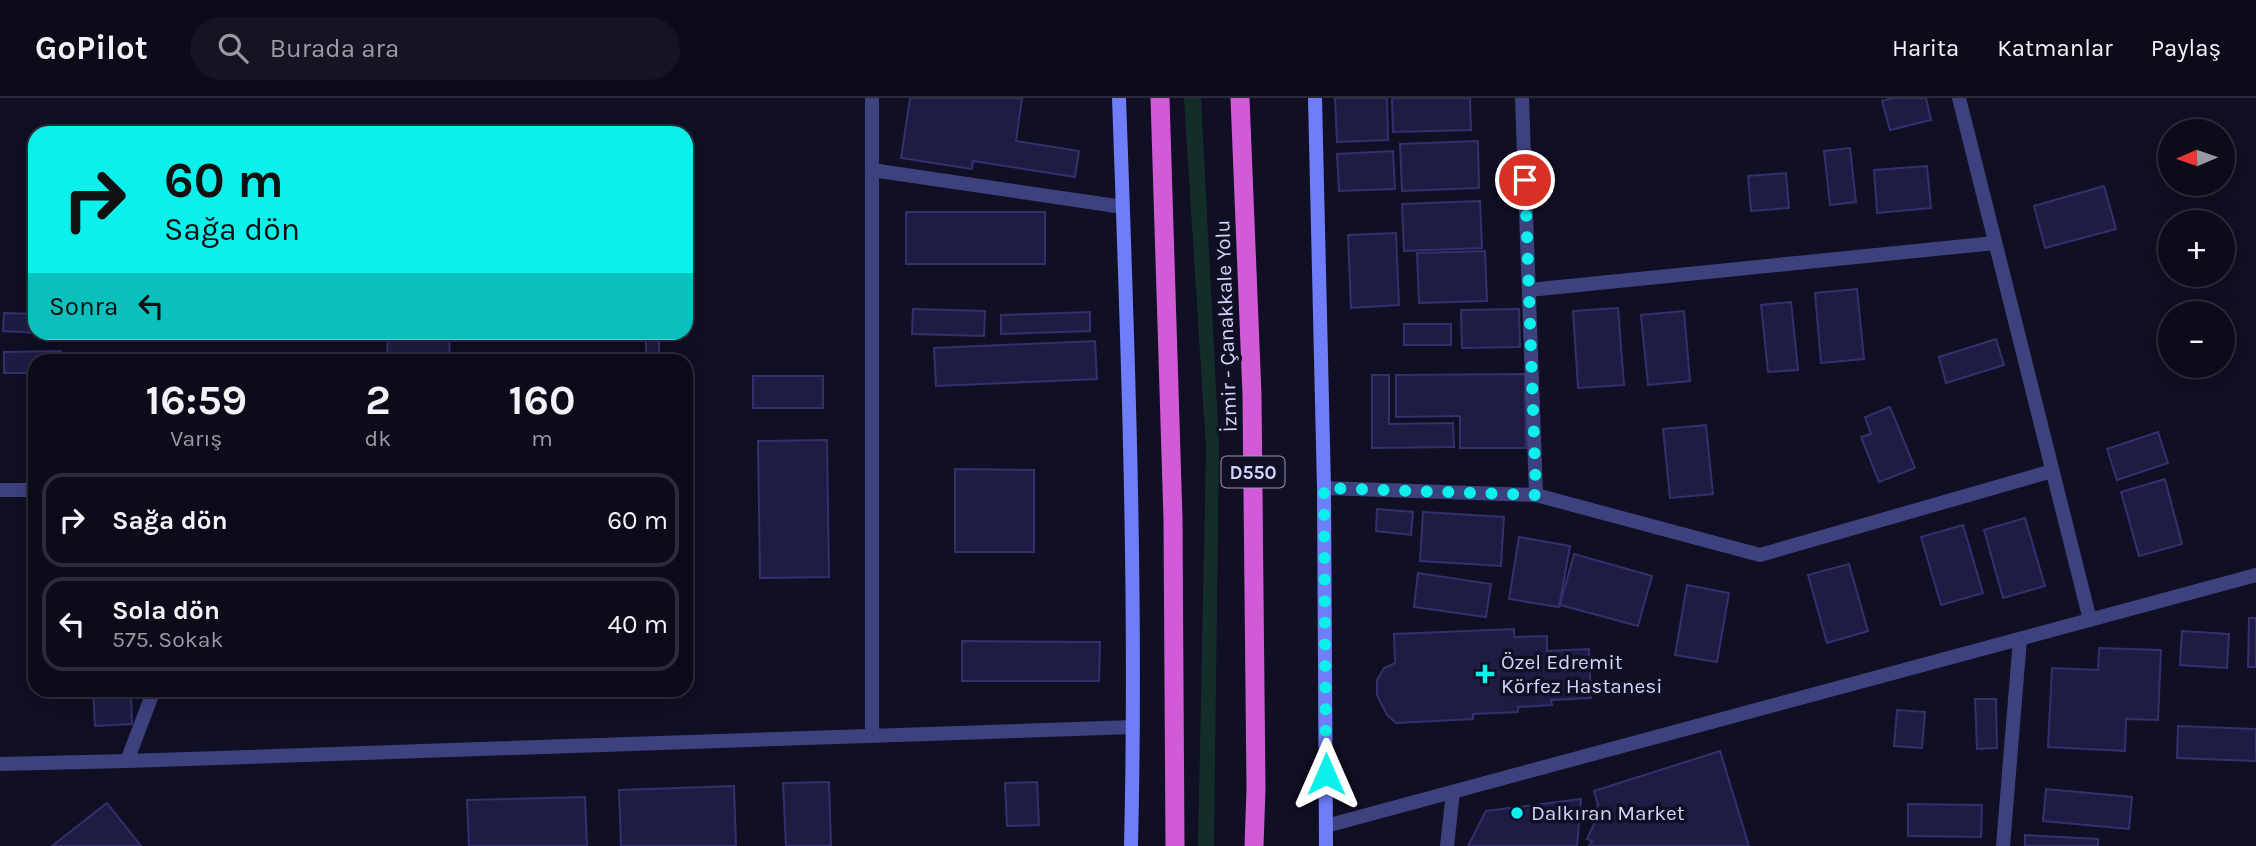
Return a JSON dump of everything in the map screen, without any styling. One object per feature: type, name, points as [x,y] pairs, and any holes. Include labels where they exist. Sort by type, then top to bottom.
[{"type":"highway","points":[[1160,98],[1174,519],[1175,846]]},
{"type":"highway","name":"İzmir - Çanakkale Yolu","points":[[1240,98],[1252,395],[1256,789],[1254,846]]},
{"type":"main road","points":[[1119,98],[1130,408],[1133,727],[1131,846]]},
{"type":"main road","points":[[1315,98],[1324,488],[1326,846]]},
{"type":"street","points":[[872,98],[872,735]]},
{"type":"street","points":[[1522,98],[1536,495]]},
{"type":"street","points":[[1959,98],[2090,620]]},
{"type":"street","points":[[872,170],[1123,207]]},
{"type":"street","points":[[1528,290],[1995,243]]},
{"type":"street","points":[[1324,488],[1536,495],[1759,555],[2052,471]]},
{"type":"street","points":[[0,490],[28,490]]},
{"type":"street","points":[[1326,826],[2256,575]]},
{"type":"street","points":[[2003,846],[2020,639]]},
{"type":"street","points":[[127,761],[151,697]]},
{"type":"street","points":[[0,764],[1133,727]]},
{"type":"street","points":[[1447,846],[1453,792]]},
{"type":"green space","points":[[1184,98],[1201,98],[1219,445],[1214,846],[1198,846],[1206,449]]},
{"type":"building","points":[[910,98],[1022,98],[1016,141],[1079,151],[1075,177],[973,161],[972,169],[901,158]]},
{"type":"building","points":[[1335,98],[1387,98],[1388,140],[1337,142]]},
{"type":"building","points":[[1392,98],[1470,98],[1471,130],[1393,132]]},
{"type":"building","points":[[1892,98],[1926,98],[1931,120],[1890,130],[1882,101]]},
{"type":"building","points":[[1478,141],[1479,188],[1402,191],[1400,144]]},
{"type":"building","points":[[1850,148],[1856,202],[1830,205],[1824,151]]},
{"type":"building","points":[[1393,151],[1395,189],[1339,191],[1337,154]]},
{"type":"building","points":[[1927,166],[1931,208],[1877,213],[1874,170]]},
{"type":"building","points":[[1786,173],[1789,208],[1751,211],[1748,176]]},
{"type":"building","points":[[2104,186],[2116,229],[2045,248],[2034,206]]},
{"type":"building","points":[[1480,201],[1482,248],[1404,251],[1402,204]]},
{"type":"building","points":[[906,212],[1045,212],[1045,264],[906,264]]},
{"type":"building","points":[[1396,233],[1399,305],[1351,308],[1348,235]]},
{"type":"building","points":[[1485,251],[1487,301],[1419,303],[1417,253]]},
{"type":"building","points":[[1857,289],[1864,359],[1821,363],[1815,293]]},
{"type":"building","points":[[1791,302],[1798,370],[1768,372],[1761,305]]},
{"type":"building","points":[[1618,308],[1624,385],[1578,388],[1573,311]]},
{"type":"building","points":[[913,309],[985,311],[984,336],[912,334]]},
{"type":"building","points":[[1519,309],[1520,347],[1462,348],[1461,310]]},
{"type":"building","points":[[1684,311],[1690,381],[1648,385],[1641,315]]},
{"type":"building","points":[[1090,312],[1090,331],[1001,334],[1001,315]]},
{"type":"building","points":[[4,313],[28,314],[28,332],[3,331]]},
{"type":"building","points":[[1404,324],[1451,324],[1451,345],[1404,345]]},
{"type":"building","points":[[1996,339],[2004,365],[1946,383],[1939,357]]},
{"type":"building","points":[[388,340],[450,340],[449,354],[387,354]]},
{"type":"building","points":[[646,340],[659,340],[659,354],[646,354]]},
{"type":"building","points":[[1095,341],[1097,379],[936,386],[934,348]]},
{"type":"building","points":[[61,351],[61,354],[28,354],[28,373],[4,373],[4,352]]},
{"type":"building","points":[[1525,374],[1526,448],[1460,448],[1460,416],[1396,417],[1396,375]]},
{"type":"building","points":[[1372,375],[1389,375],[1389,424],[1453,423],[1454,447],[1372,448]]},
{"type":"building","points":[[753,376],[823,376],[823,408],[753,408]]},
{"type":"building","points":[[1890,407],[1915,468],[1879,482],[1861,437],[1871,434],[1865,417]]},
{"type":"building","points":[[1706,425],[1713,494],[1670,498],[1663,429]]},
{"type":"building","points":[[2158,432],[2168,463],[2117,480],[2107,449]]},
{"type":"building","points":[[827,440],[829,577],[760,578],[758,441]]},
{"type":"building","points":[[955,469],[1034,470],[1034,552],[955,552]]},
{"type":"building","points":[[2165,479],[2182,544],[2139,556],[2121,492]]},
{"type":"building","points":[[1377,509],[1413,512],[1411,535],[1376,531]]},
{"type":"building","points":[[1423,512],[1504,517],[1501,566],[1420,561]]},
{"type":"building","points":[[2025,518],[2045,586],[2003,598],[1984,530]]},
{"type":"building","points":[[1963,525],[1983,593],[1941,605],[1921,537]]},
{"type":"building","points":[[1519,537],[1570,546],[1559,607],[1509,599]]},
{"type":"building","points":[[1574,554],[1652,576],[1638,626],[1560,605]]},
{"type":"building","points":[[1849,564],[1868,631],[1827,643],[1808,575]]},
{"type":"building","points":[[1418,573],[1491,584],[1486,617],[1414,607]]},
{"type":"building","points":[[1687,585],[1729,593],[1717,662],[1675,655]]},
{"type":"building","points":[[2249,618],[2256,618],[2256,667],[2248,667]]},
{"type":"building","name":"Özel Edremit Körfez Hastanesi","points":[[1514,629],[1514,637],[1547,636],[1547,651],[1589,649],[1591,698],[1551,700],[1552,705],[1518,707],[1518,712],[1473,714],[1473,719],[1396,723],[1387,715],[1377,695],[1377,680],[1384,668],[1395,663],[1394,634]]},
{"type":"building","points":[[2182,631],[2229,634],[2227,668],[2180,665]]},
{"type":"building","points":[[962,641],[1100,642],[1099,681],[962,681]]},
{"type":"building","points":[[2099,648],[2161,650],[2158,720],[2126,719],[2125,751],[2048,747],[2052,668],[2098,670]]},
{"type":"building","points":[[93,697],[131,697],[132,724],[95,726]]},
{"type":"building","points":[[1975,699],[1996,699],[1997,748],[1977,749]]},
{"type":"building","points":[[1897,710],[1925,712],[1922,748],[1894,746]]},
{"type":"building","points":[[2178,726],[2256,729],[2256,761],[2177,758]]},
{"type":"building","points":[[1720,751],[1749,846],[1589,846],[1592,841],[1587,839],[1595,822],[1591,820],[1598,805],[1594,791]]},
{"type":"building","points":[[829,782],[831,846],[786,846],[783,783]]},
{"type":"building","points":[[1037,782],[1039,825],[1007,826],[1005,783]]},
{"type":"building","points":[[734,786],[736,846],[621,846],[619,790]]},
{"type":"building","points":[[2046,789],[2132,797],[2129,829],[2043,821]]},
{"type":"building","points":[[585,797],[587,846],[469,846],[467,800]]},
{"type":"building","points":[[1581,799],[1577,846],[1468,846],[1486,811]]},
{"type":"building","points":[[107,803],[141,846],[52,846]]},
{"type":"building","points":[[1908,804],[1982,805],[1981,837],[1908,836]]},
{"type":"building","points":[[2025,835],[2098,839],[2098,846],[2025,846]]},
{"type":"place","name":"Özel Edremit Körfez Hastanesi","points":[[1485,674]]},
{"type":"place","name":"Dalkıran Market","points":[[1517,813]]},
{"type":"route","points":[[1326,774],[1324,488],[1536,495],[1525,180]]}]
